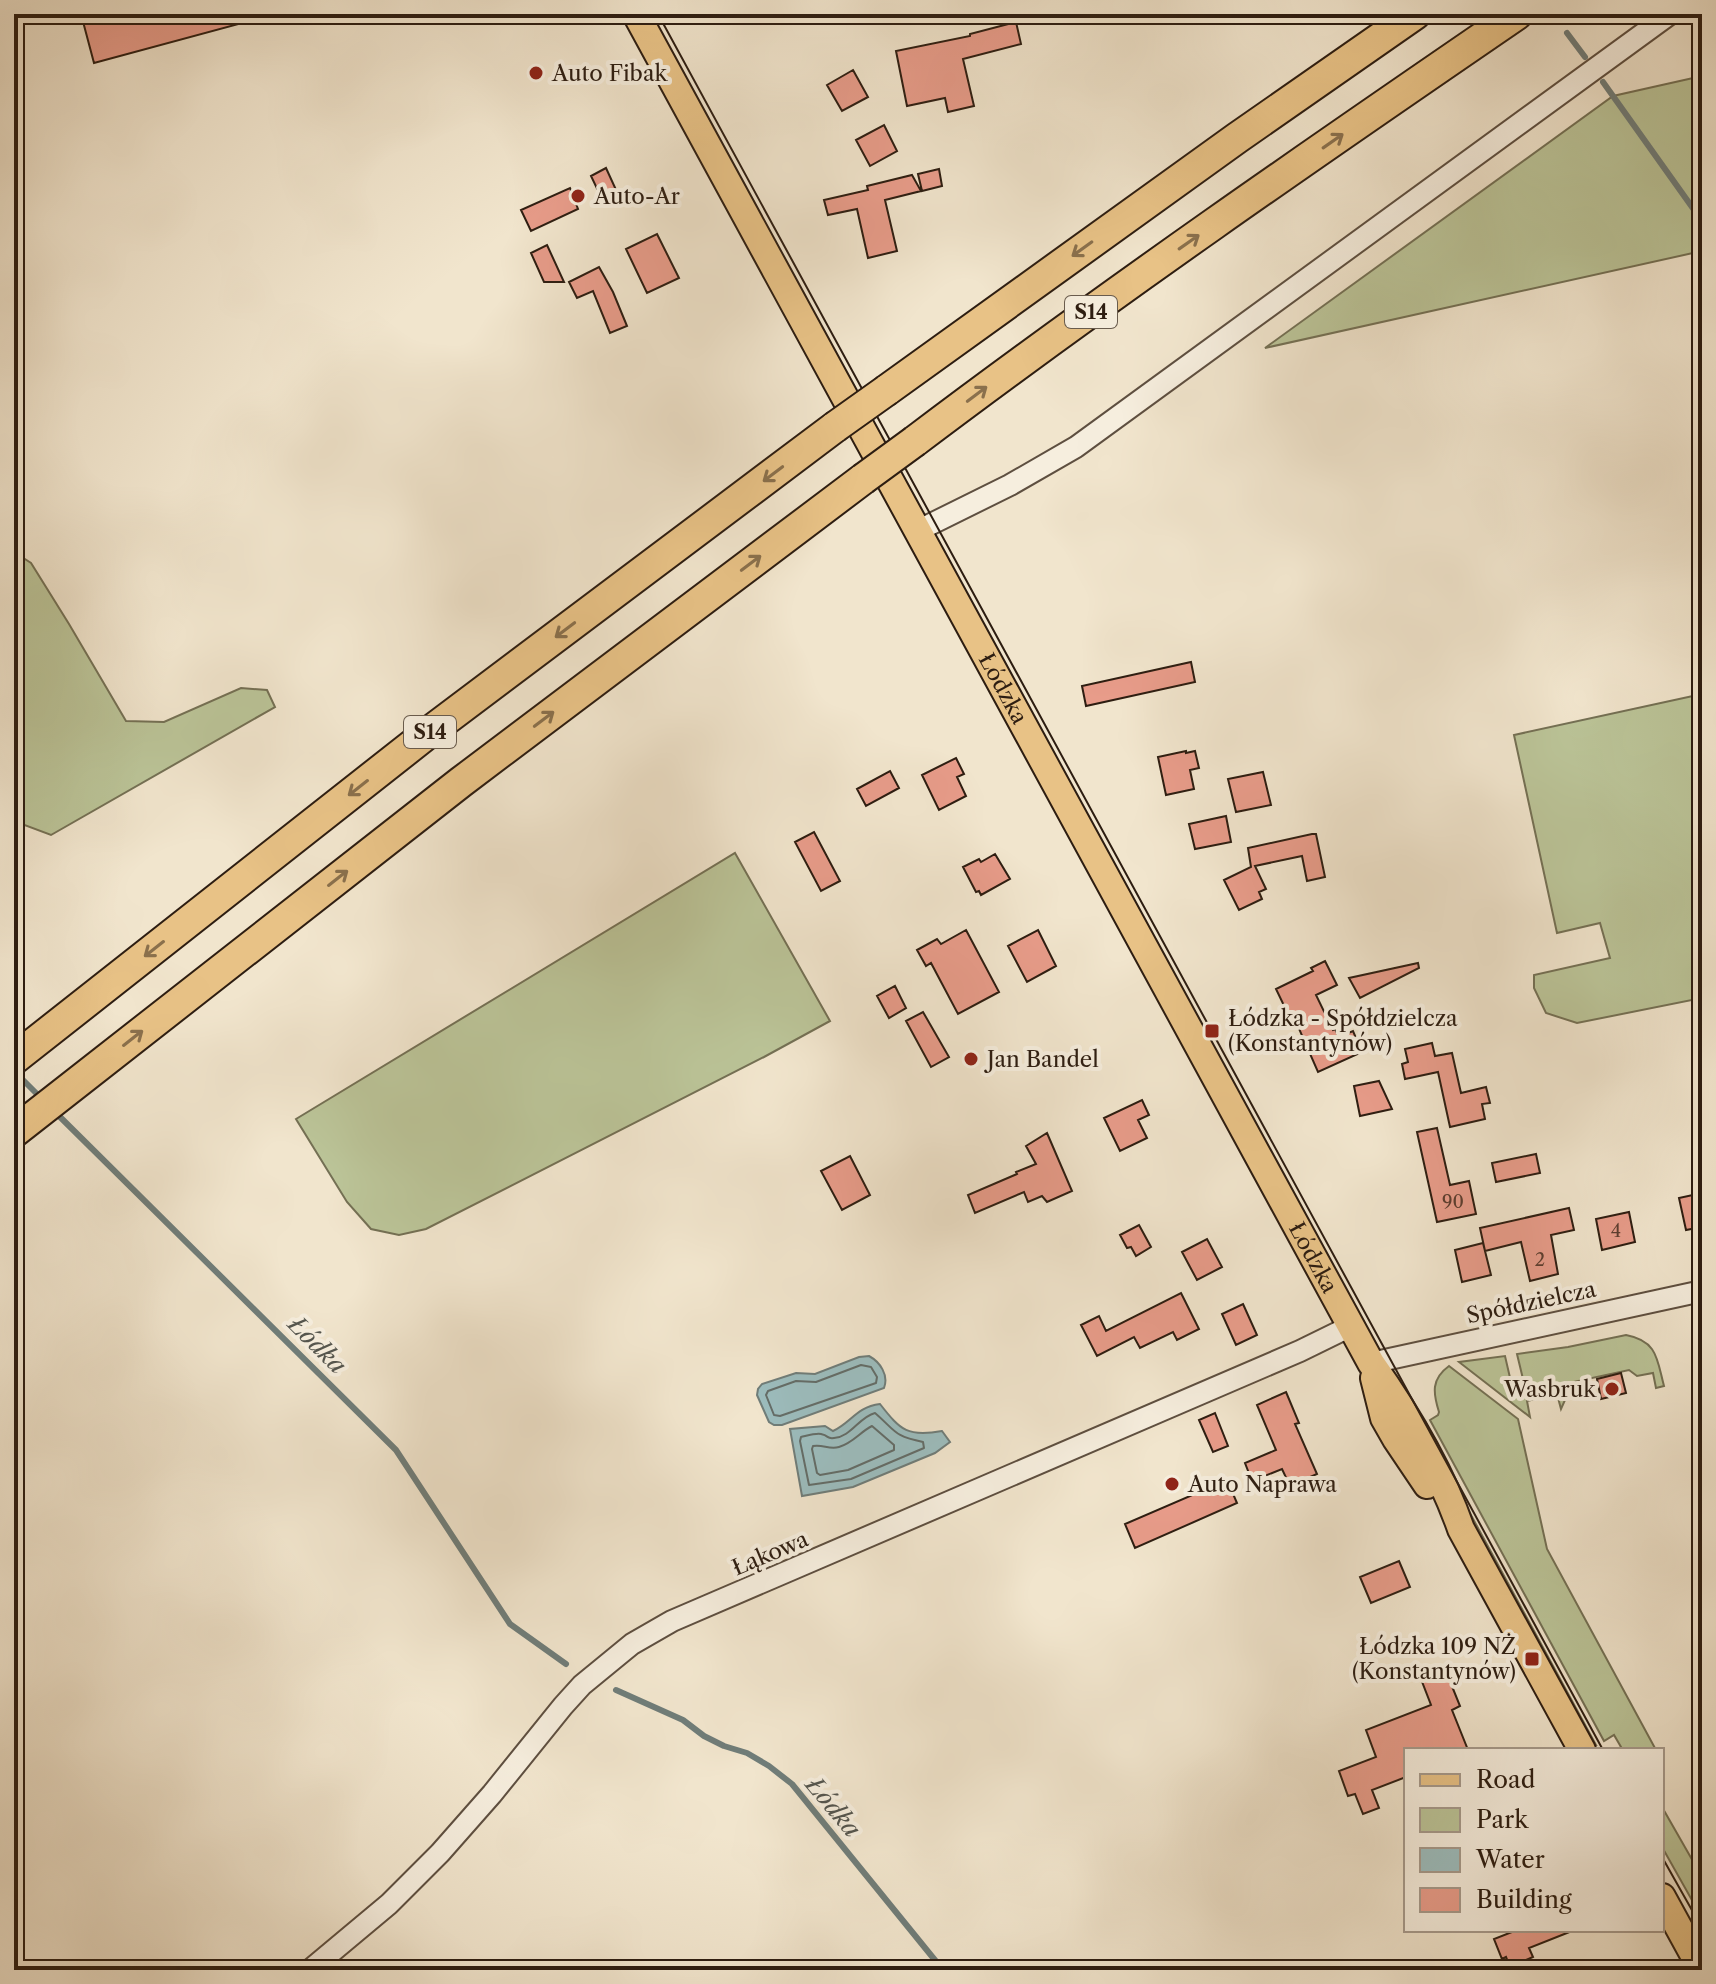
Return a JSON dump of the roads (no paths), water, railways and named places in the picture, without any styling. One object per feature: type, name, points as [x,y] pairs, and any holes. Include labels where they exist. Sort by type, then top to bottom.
[{"type":"highway","name":"S14","points":[[22,1052],[424,736],[835,427],[1415,14]]},
{"type":"highway","name":"S14","points":[[14,1132],[461,782],[863,479],[1056,336],[1517,14]]},
{"type":"main road","name":"Łódzka","points":[[636,14],[1371,1363],[1380,1406],[1392,1433],[1442,1508],[1461,1529],[1581,1748]]},
{"type":"main road","points":[[1664,1901],[1702,1970]]},
{"type":"street","points":[[917,531],[1010,485],[1076,447],[1670,14]]},
{"type":"street","name":"Spółdzielcza","points":[[1371,1363],[1702,1291]]},
{"type":"street","name":"Łąkowa","points":[[310,1970],[389,1904],[440,1853],[563,1706],[632,1644],[672,1621],[1300,1351],[1351,1326]]},
{"type":"water","points":[[869,1356],[882,1369],[884,1388],[782,1425],[769,1422],[757,1395],[762,1384],[796,1373],[815,1374]]},
{"type":"water","points":[[880,1404],[906,1430],[921,1433],[942,1431],[950,1442],[935,1453],[853,1487],[802,1496],[790,1429],[825,1426],[833,1431],[865,1408]]},
{"type":"waterway","points":[[1567,33],[1585,57]]},
{"type":"waterway","points":[[1603,82],[1702,221]]},
{"type":"waterway","name":"Łódka","points":[[14,1071],[42,1099]]},
{"type":"waterway","name":"Łódka","points":[[53,1110],[396,1450],[510,1624],[566,1664]]},
{"type":"waterway","name":"Łódka","points":[[616,1690],[683,1720],[724,1746],[747,1753],[792,1784],[943,1970]]},
{"type":"tram line","points":[[658,14],[1602,1748]]},
{"type":"tram line","points":[[1664,1861],[1702,1928]]},
{"type":"place","name":"Auto Fibak","points":[[536,73]]},
{"type":"place","name":"Auto-Ar","points":[[578,196]]},
{"type":"place","name":"Łódzka - Spółdzielcza (Konstantynów)","points":[[1212,1031]]},
{"type":"place","name":"Jan Bandel","points":[[971,1059]]},
{"type":"place","name":"Wasbruk","points":[[1612,1389]]},
{"type":"place","name":"Auto Naprawa","points":[[1172,1484]]},
{"type":"place","name":"Łódzka 109 NŻ (Konstantynów)","points":[[1532,1659]]}]
